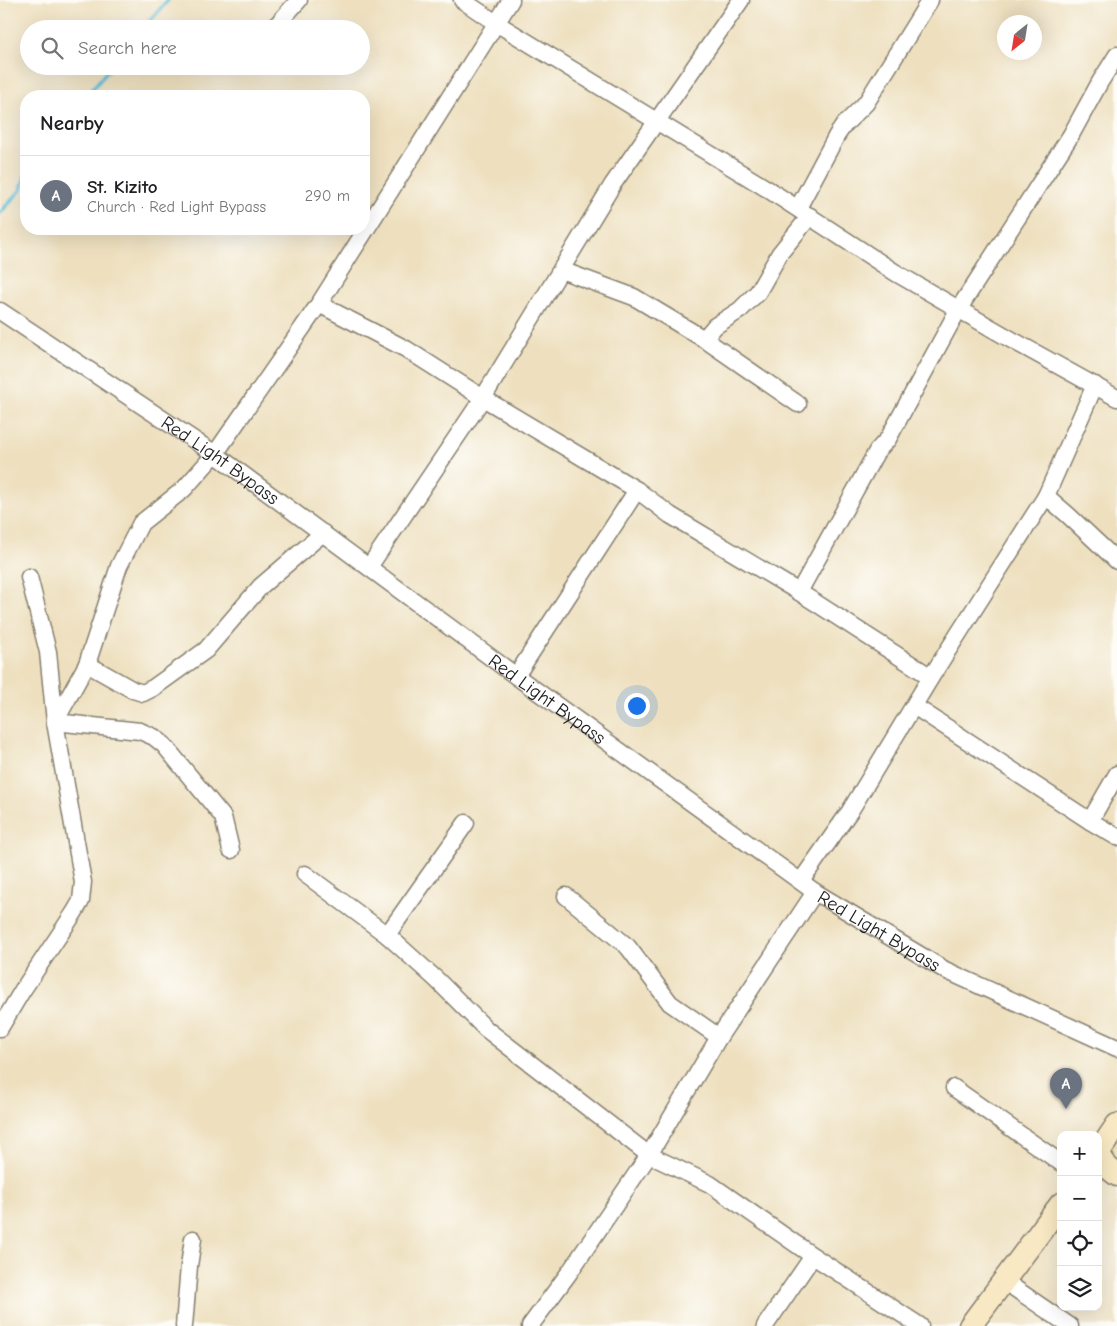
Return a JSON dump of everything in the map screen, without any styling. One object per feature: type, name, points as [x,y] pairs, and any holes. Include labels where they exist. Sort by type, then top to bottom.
[{"type":"street","points":[[281,20],[299,0]]},
{"type":"street","points":[[462,0],[496,23],[804,212],[896,273],[958,310],[1117,398]]},
{"type":"street","points":[[370,223],[510,0]]},
{"type":"street","points":[[369,567],[483,398],[613,184],[741,0]]},
{"type":"street","points":[[704,339],[715,326],[740,310],[758,292],[804,212],[837,135],[844,125],[866,103],[930,0]]},
{"type":"street","points":[[799,592],[877,451],[888,439],[958,310],[1071,135],[1117,55]]},
{"type":"street","points":[[55,722],[88,664],[119,566],[142,523],[184,489],[215,454],[319,304],[362,235]]},
{"type":"street","points":[[561,270],[634,297],[704,339],[798,404]]},
{"type":"street","points":[[319,304],[406,349],[483,398],[637,490],[670,515],[799,592],[931,677]]},
{"type":"street","name":"Red Light Bypass","points":[[0,311],[215,454],[516,676],[815,892],[946,970],[1117,1048]]},
{"type":"street","points":[[801,881],[850,811],[931,677],[1046,496],[1095,385]]},
{"type":"street","points":[[516,676],[637,490]]},
{"type":"street","points":[[1046,496],[1117,561]]},
{"type":"street","points":[[88,664],[133,690],[143,693],[153,688],[206,650],[261,586],[323,533]]},
{"type":"street","points":[[0,1028],[81,901],[83,882],[55,722],[48,652],[29,577]]},
{"type":"street","points":[[914,706],[1117,837]]},
{"type":"street","points":[[55,722],[140,731],[154,737],[164,746],[223,817],[231,850]]},
{"type":"street","points":[[1090,821],[1117,774]]},
{"type":"street","points":[[387,935],[466,823]]},
{"type":"street","points":[[305,874],[387,935],[437,980],[486,1029],[649,1155],[710,1184],[813,1256],[920,1326]]},
{"type":"street","points":[[530,1326],[569,1273],[649,1155],[719,1037],[815,892]]},
{"type":"street","points":[[566,896],[628,947],[670,1003],[719,1037]]},
{"type":"street","points":[[954,1088],[1057,1160]]},
{"type":"street","points":[[1117,1125],[1098,1153],[1107,1167],[1117,1175]]},
{"type":"street","points":[[970,1326],[1057,1209]]},
{"type":"street","points":[[184,1326],[193,1239]]},
{"type":"street","points":[[765,1326],[813,1256]]},
{"type":"street","points":[[1004,1281],[1070,1326]]},
{"type":"waterway","points":[[151,20],[168,0]]},
{"type":"waterway","points":[[91,90],[104,75]]},
{"type":"waterway","points":[[0,213],[20,191]]},
{"type":"place","name":"St. Kizito","points":[[1066,1109]]}]
